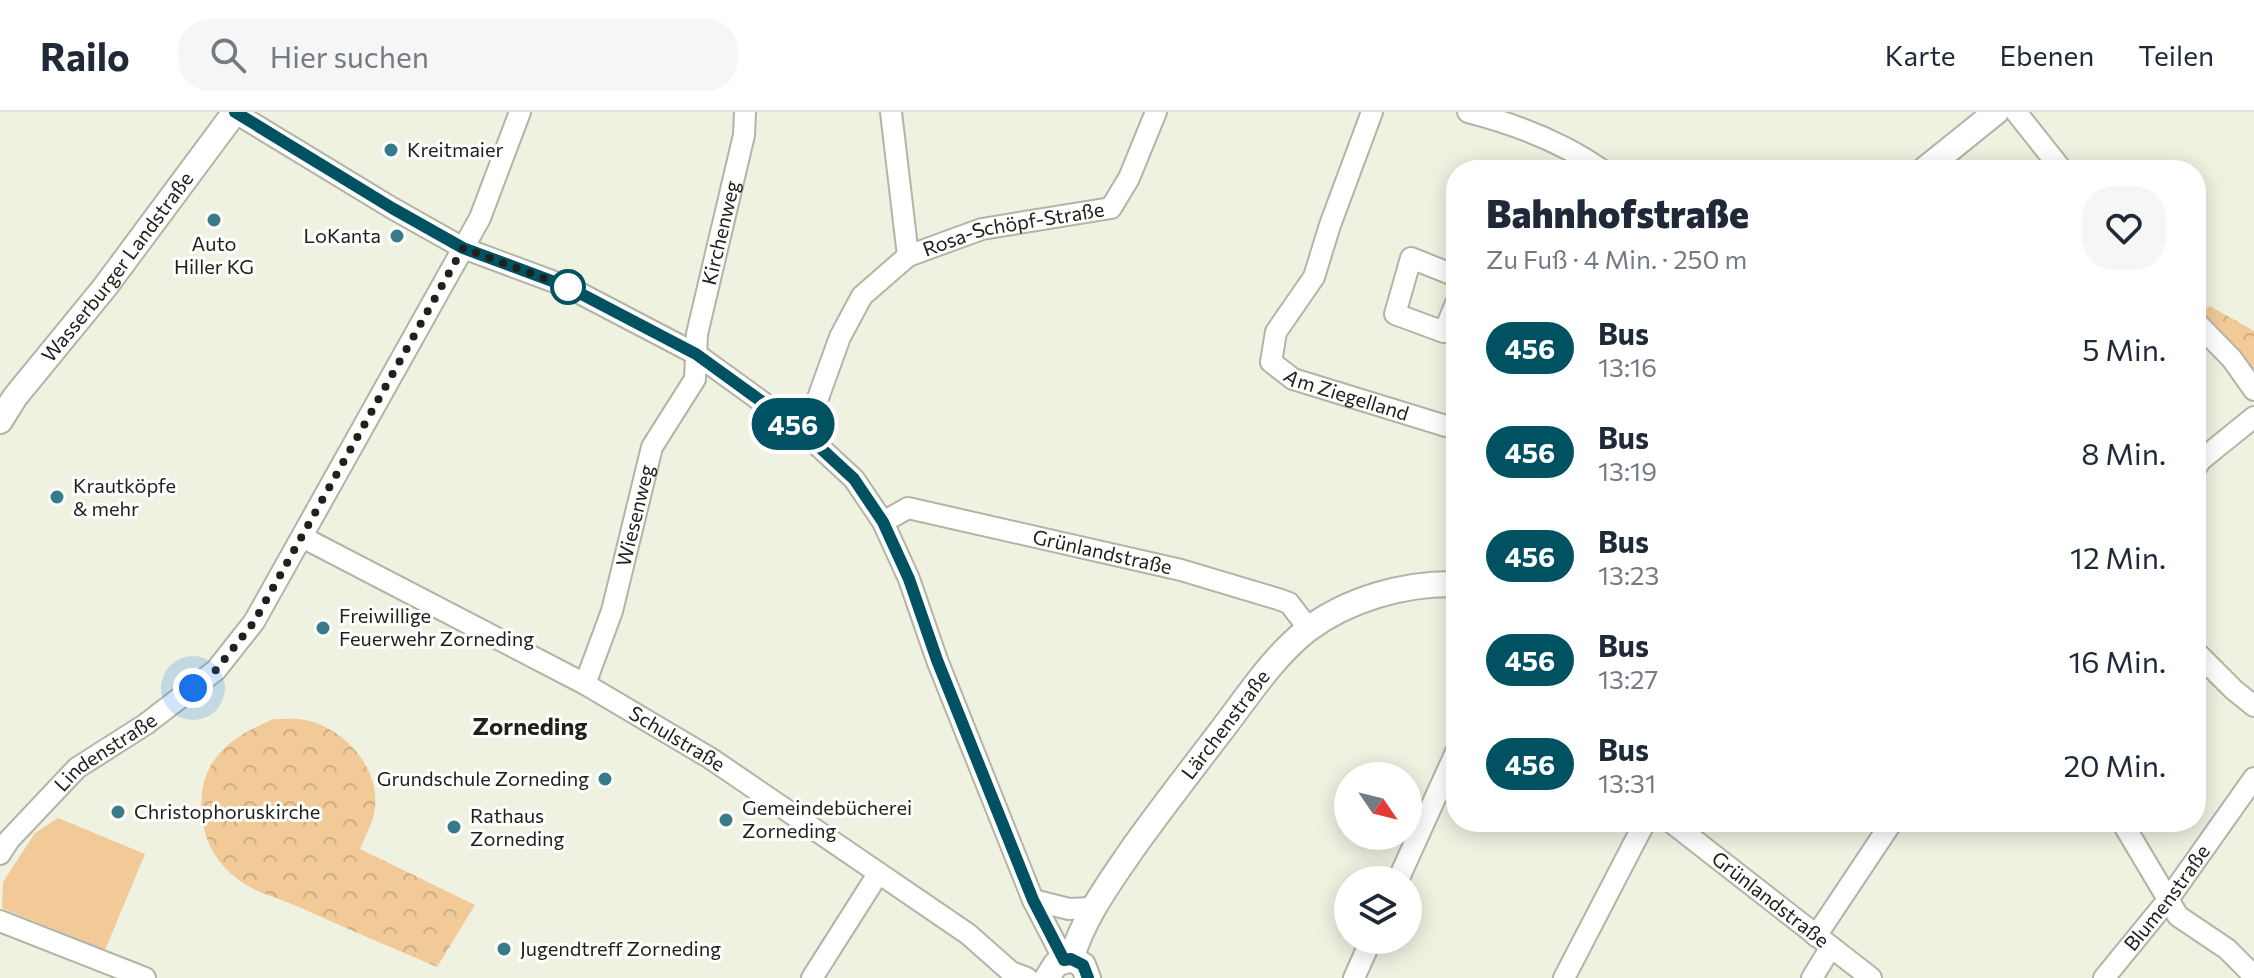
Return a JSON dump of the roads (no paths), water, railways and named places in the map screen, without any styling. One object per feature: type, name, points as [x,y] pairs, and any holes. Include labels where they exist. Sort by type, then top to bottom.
[{"type":"street","points":[[234,112],[463,248],[568,287],[696,354],[801,430],[854,479],[883,522],[909,579],[937,660],[1061,966],[1083,965],[1088,978]]},
{"type":"street","name":"Wasserburger Landstraße","points":[[0,421],[15,397],[105,287],[234,112]]},
{"type":"street","name":"Lindenstraße","points":[[0,854],[9,840],[77,768],[146,724],[216,670],[254,622],[480,218],[520,112]]},
{"type":"street","name":"Kirchenweg","points":[[696,354],[697,334],[744,135],[745,112]]},
{"type":"street","name":"Rosa-Schöpf-Straße","points":[[891,112],[908,256]]},
{"type":"street","name":"Rosa-Schöpf-Straße","points":[[801,430],[818,398],[840,337],[862,296],[908,256],[982,229],[1111,208],[1129,178],[1156,112]]},
{"type":"street","name":"Am Ziegelland","points":[[1372,112],[1314,277],[1276,332],[1271,362],[1293,379],[1446,426]]},
{"type":"street","points":[[1468,112],[1513,117],[1588,160]]},
{"type":"street","points":[[1936,160],[1996,112]]},
{"type":"street","points":[[2016,112],[2054,160]]},
{"type":"street","points":[[1446,272],[1411,258],[1395,314],[1444,332],[1446,327]]},
{"type":"street","points":[[2206,332],[2232,359],[2254,390]]},
{"type":"street","name":"Wiesenweg","points":[[585,684],[612,611],[652,447],[695,379],[696,354]]},
{"type":"street","points":[[2206,456],[2254,417]]},
{"type":"street","name":"Grünlandstraße","points":[[883,522],[908,508],[1181,570],[1289,603],[1309,629]]},
{"type":"street","name":"Schulstraße","points":[[302,537],[585,684],[710,758],[968,934],[1011,972],[1027,978]]},
{"type":"street","name":"Lärchenstraße","points":[[1061,966],[1092,908],[1169,798],[1266,671],[1309,629],[1329,616],[1374,597],[1413,587],[1446,585]]},
{"type":"street","points":[[2206,662],[2254,706]]},
{"type":"street","points":[[1404,866],[1446,774]]},
{"type":"street","name":"Blumenstraße","points":[[2104,978],[2167,901],[2254,778]]},
{"type":"street","points":[[1564,978],[1640,832]]},
{"type":"street","name":"Grünlandstraße","points":[[1684,832],[1871,978]]},
{"type":"street","points":[[1812,978],[1824,941],[1886,832]]},
{"type":"street","points":[[2128,832],[2178,916],[2227,949],[2254,976]]},
{"type":"street","points":[[812,978],[878,874]]},
{"type":"street","points":[[1033,900],[1069,909],[1092,908]]},
{"type":"street","points":[[0,921],[145,978]]},
{"type":"street","points":[[1354,978],[1365,954]]},
{"type":"place","name":"Kreitmaier","points":[[391,150]]},
{"type":"place","name":"Auto Hiller KG","points":[[214,220]]},
{"type":"place","name":"LoKanta","points":[[397,236]]},
{"type":"place","name":"Krautköpfe & mehr","points":[[57,497]]},
{"type":"place","name":"Freiwillige Feuerwehr Zorneding","points":[[323,628]]},
{"type":"place","name":"Grundschule Zorneding","points":[[605,779]]},
{"type":"place","name":"Christophoruskirche","points":[[118,812]]},
{"type":"place","name":"Gemeindebücherei Zorneding","points":[[726,820]]},
{"type":"place","name":"Rathaus Zorneding","points":[[454,827]]},
{"type":"place","name":"Jugendtreff Zorneding","points":[[504,949]]},
{"type":"district","name":"Zorneding","points":[[530,727]]}]
